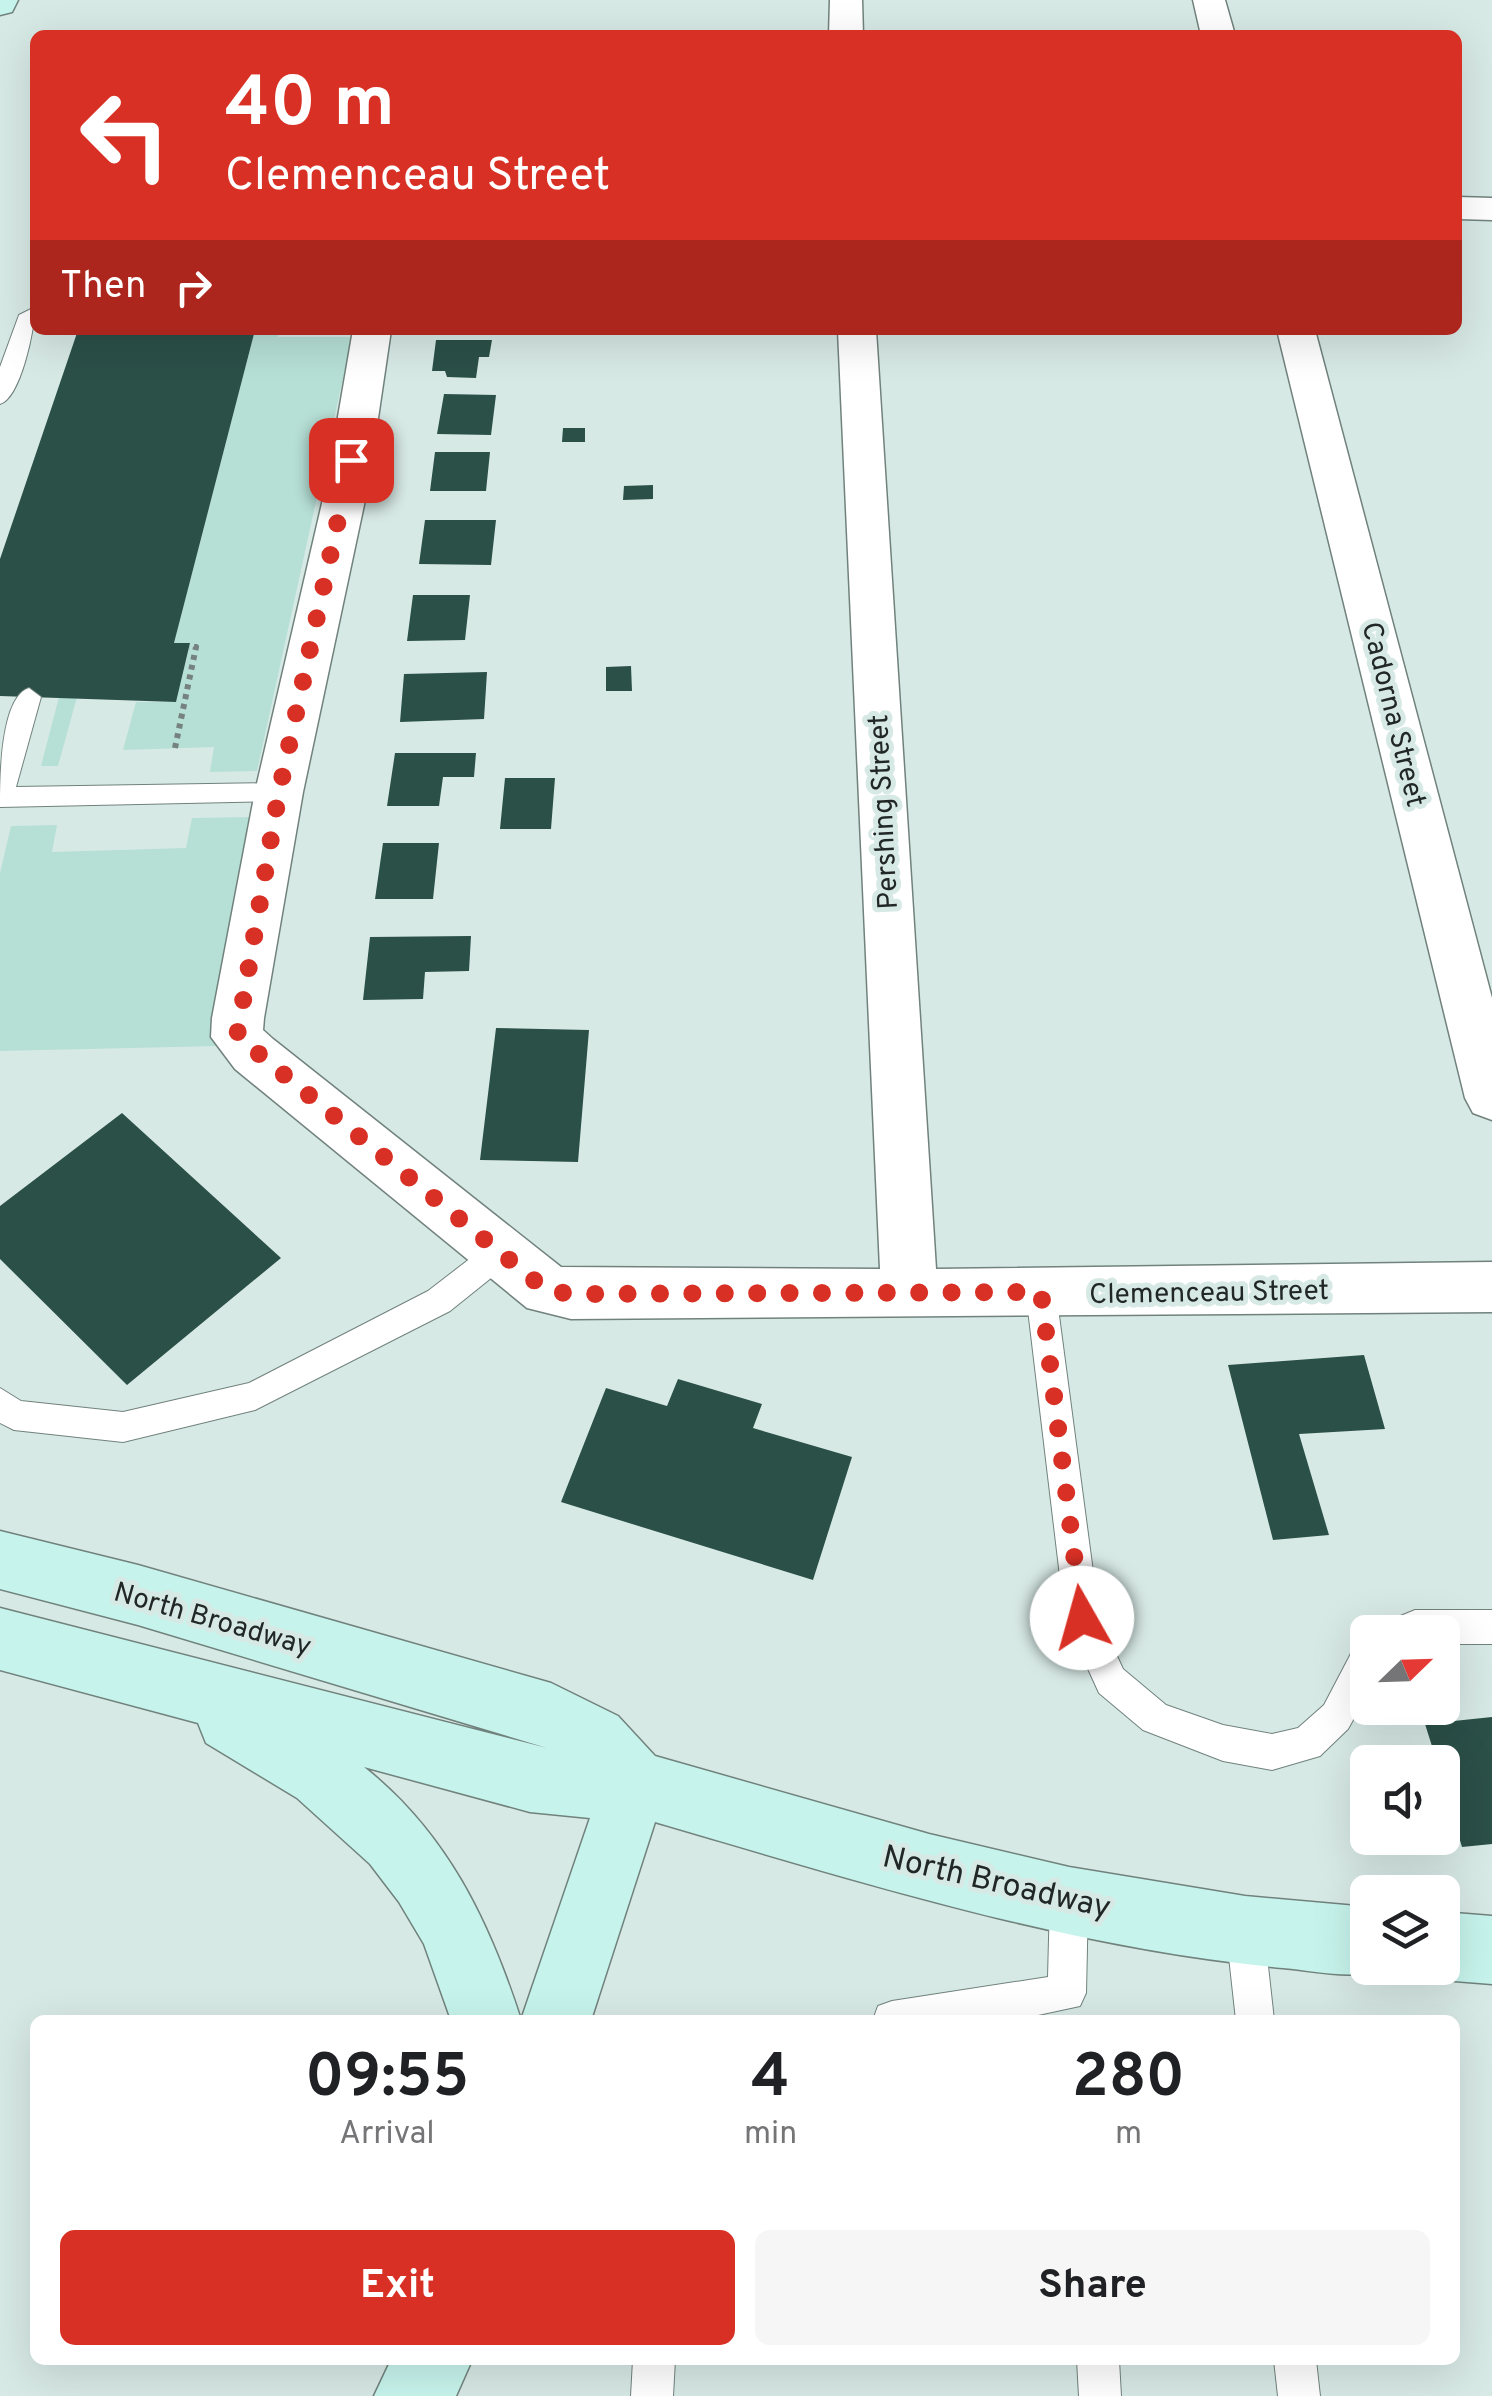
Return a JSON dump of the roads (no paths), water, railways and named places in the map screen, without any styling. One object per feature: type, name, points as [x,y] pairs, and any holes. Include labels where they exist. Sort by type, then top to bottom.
[{"type":"main road","name":"North Broadway","points":[[0,1560],[138,1595],[551,1715],[595,1739],[635,1783]]},
{"type":"main road","name":"North Broadway","points":[[0,1639],[530,1779],[580,1785],[635,1783],[929,1868],[1069,1901],[1244,1930],[1350,1939]]},
{"type":"main road","points":[[102,1666],[258,1734],[302,1762],[382,1827],[446,1908],[470,1961],[485,2015]]},
{"type":"main road","points":[[558,2015],[635,1783]]},
{"type":"main road","points":[[1460,1947],[1492,1950]]},
{"type":"main road","points":[[413,2396],[431,2365]]},
{"type":"street","points":[[846,0],[846,30]]},
{"type":"street","points":[[1209,0],[1217,30]]},
{"type":"street","points":[[1462,208],[1492,209]]},
{"type":"street","points":[[279,792],[347,486],[371,335]]},
{"type":"street","name":"Pershing Street","points":[[857,335],[909,1294]]},
{"type":"street","name":"Cadorna Street","points":[[1297,335],[1492,1098]]},
{"type":"street","name":"Clemenceau Street","points":[[279,792],[237,1036],[546,1290],[571,1294],[909,1294],[1492,1287]]},
{"type":"lane","points":[[0,396],[30,315]]},
{"type":"lane","points":[[29,697],[0,796],[279,792]]},
{"type":"lane","points":[[0,1403],[14,1415],[123,1427],[255,1396],[439,1301],[500,1253]]},
{"type":"lane","points":[[1041,1292],[1082,1618],[1111,1681],[1154,1718],[1222,1743],[1272,1752],[1307,1742],[1336,1718],[1350,1687]]},
{"type":"lane","points":[[1460,1627],[1492,1627]]},
{"type":"lane","points":[[960,2015],[1068,2007],[1069,1901]]},
{"type":"lane","points":[[1244,1930],[1254,2015]]},
{"type":"lane","points":[[652,2396],[654,2365]]},
{"type":"lane","points":[[1098,2365],[1100,2396]]},
{"type":"lane","points":[[1296,2365],[1299,2396]]}]
